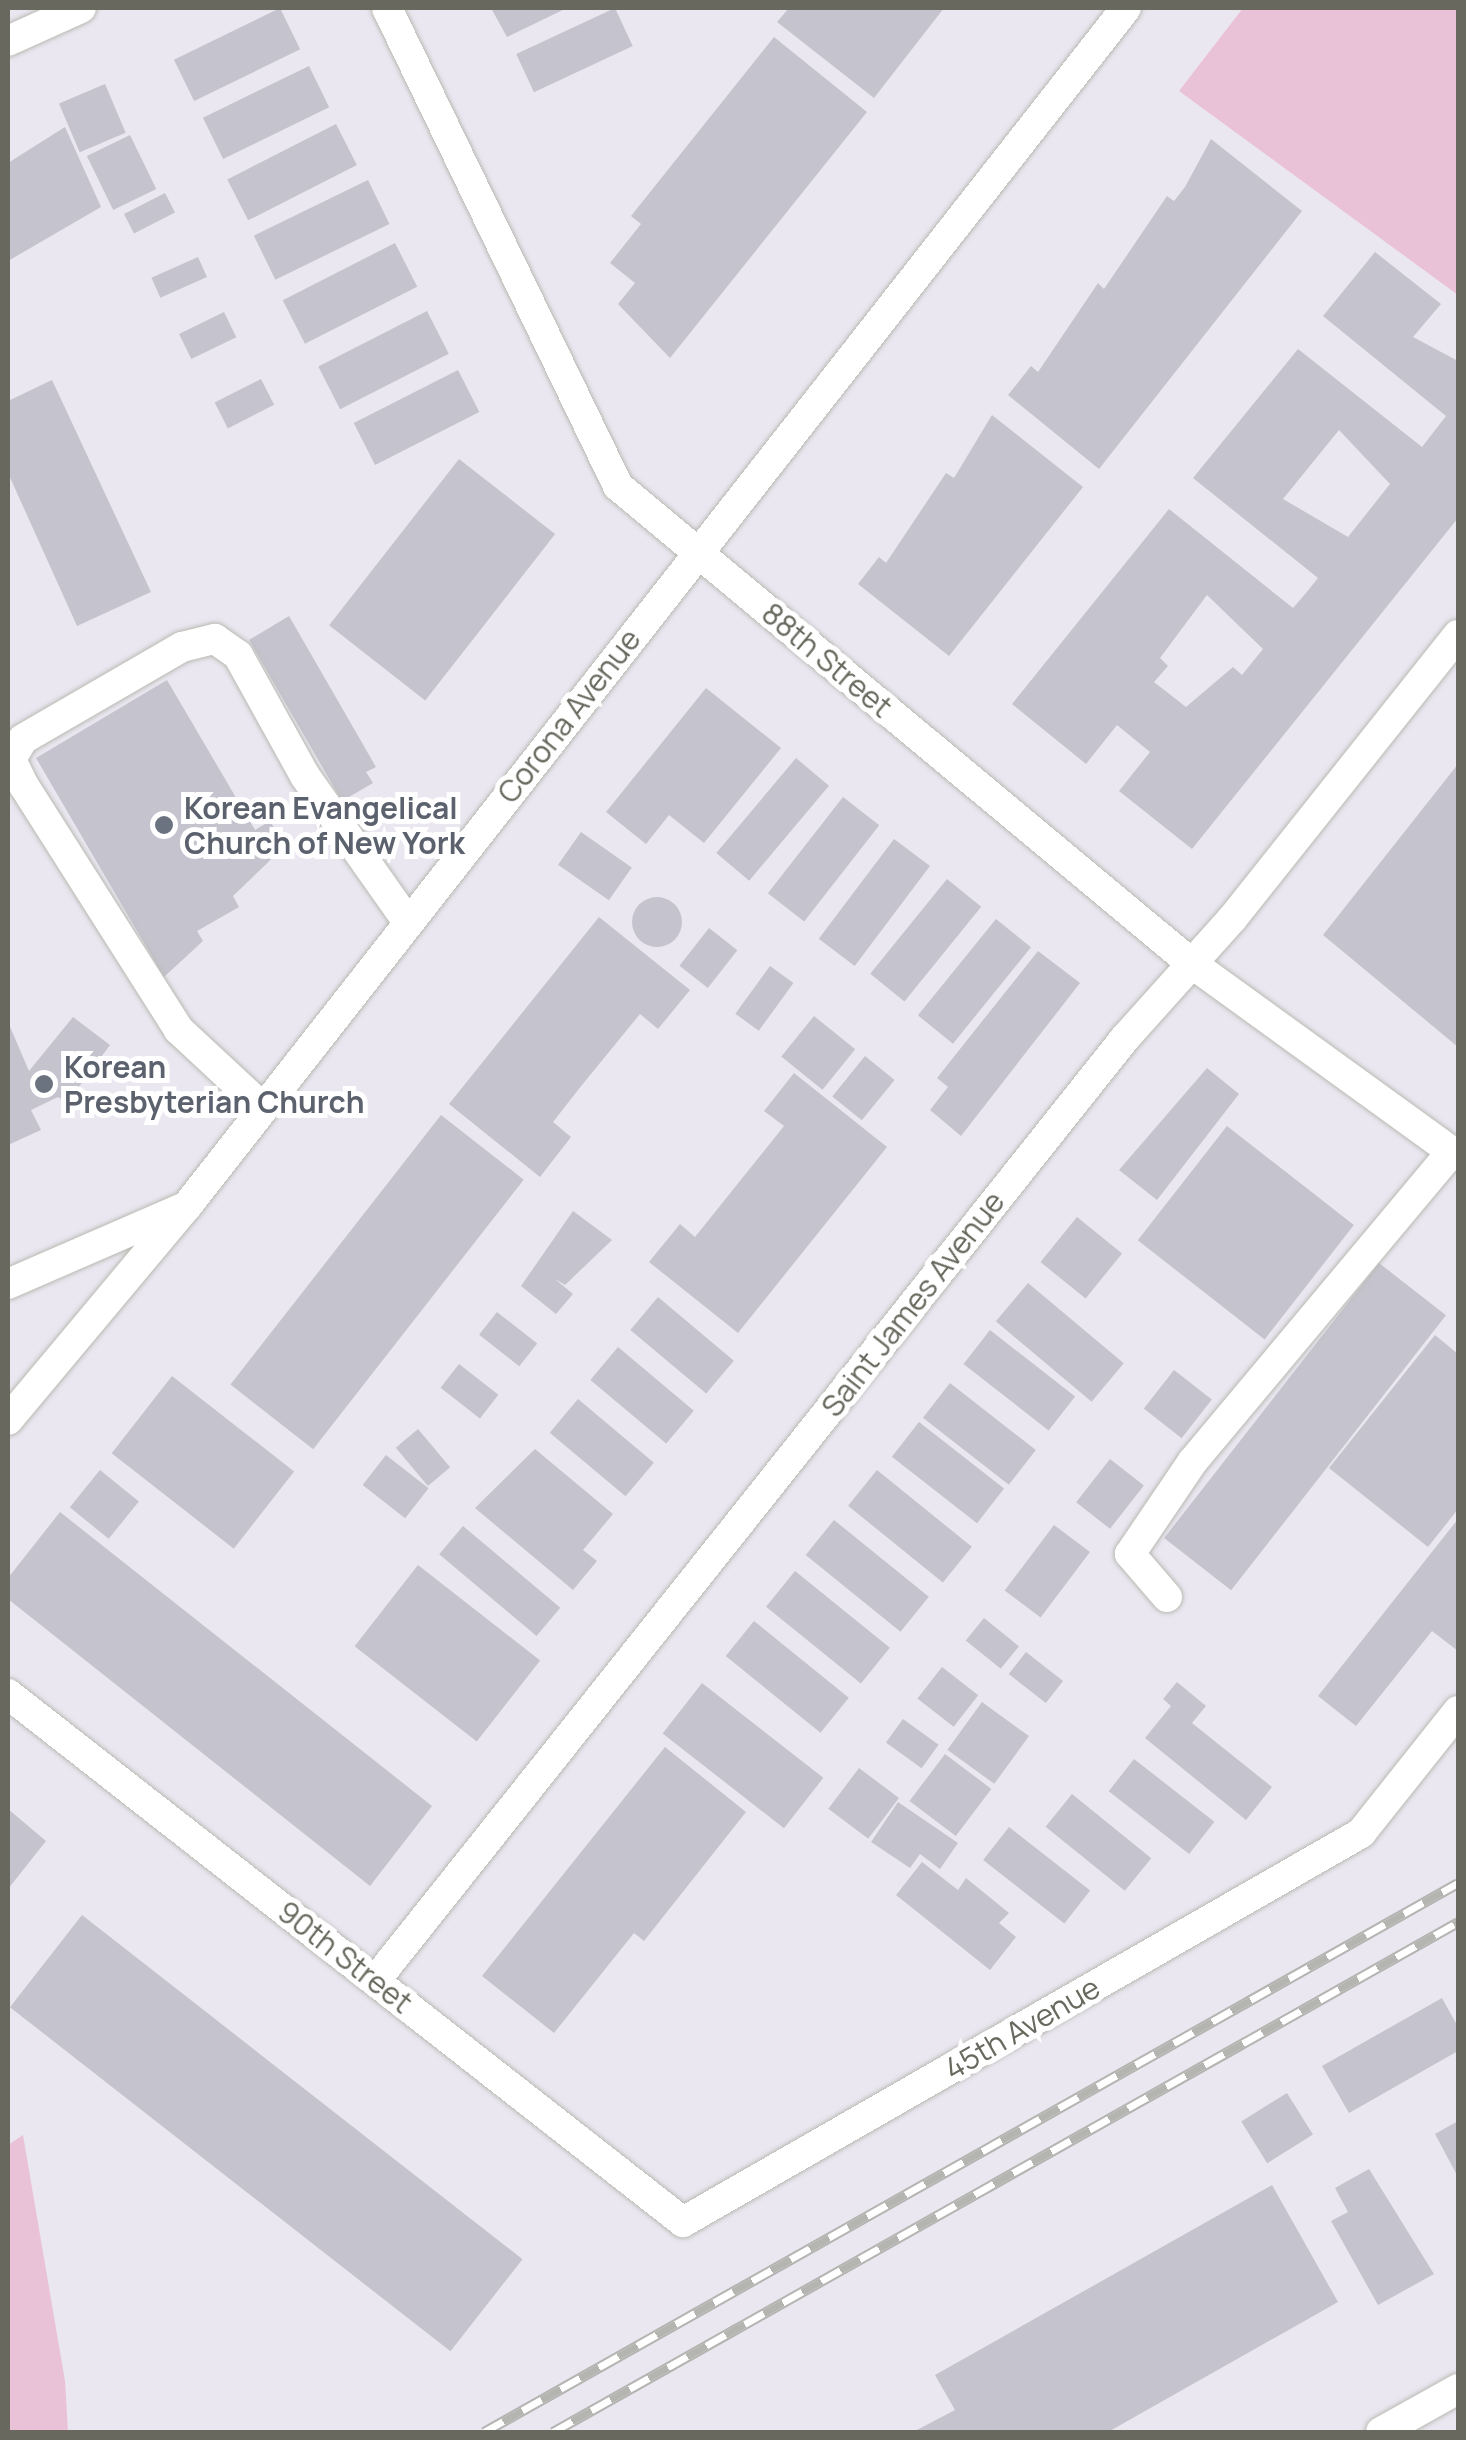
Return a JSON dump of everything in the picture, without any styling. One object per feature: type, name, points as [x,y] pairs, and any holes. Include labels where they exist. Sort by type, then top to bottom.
[{"type":"street","points":[[8,41],[82,8]]},
{"type":"street","name":"88th Street","points":[[386,8],[618,486],[1191,964],[1455,1154]]},
{"type":"street","name":"Corona Avenue","points":[[8,1420],[188,1206],[1126,8]]},
{"type":"street","name":"Saint James Avenue","points":[[375,1980],[1458,635]]},
{"type":"street","points":[[263,1108],[179,1030],[11,760],[23,739],[182,647],[215,639],[238,655],[305,776],[408,922]]},
{"type":"street","points":[[1167,1597],[1130,1554],[1193,1461],[1455,1154]]},
{"type":"street","points":[[8,1284],[188,1206]]},
{"type":"street","name":"90th Street","points":[[8,1694],[683,2222]]},
{"type":"street","name":"45th Avenue","points":[[683,2222],[1361,1833],[1458,1711]]},
{"type":"street","points":[[1381,2432],[1458,2389]]},
{"type":"shaded area","points":[[1243,8],[1458,8],[1458,295],[1179,91]]},
{"type":"shaded area","points":[[23,2135],[65,2381],[68,2432],[8,2432],[8,2145]]},
{"type":"building","points":[[280,8],[300,49],[194,101],[174,60]]},
{"type":"building","points":[[491,8],[567,8],[507,37]]},
{"type":"building","points":[[615,8],[633,46],[534,92],[516,54]]},
{"type":"building","points":[[789,8],[944,8],[874,98],[777,22]]},
{"type":"building","points":[[774,37],[867,112],[670,358],[618,304],[635,283],[610,263],[641,224],[631,216]]},
{"type":"building","points":[[309,66],[329,107],[223,159],[203,118]]},
{"type":"building","points":[[105,84],[126,133],[80,152],[59,104]]},
{"type":"building","points":[[336,124],[357,165],[248,220],[227,179]]},
{"type":"building","points":[[65,127],[101,207],[8,261],[8,163]]},
{"type":"building","points":[[130,135],[156,189],[113,210],[87,156]]},
{"type":"building","points":[[1211,139],[1302,211],[1099,469],[1008,395],[1031,366],[1038,372],[1098,283],[1104,289],[1167,196],[1174,201]]},
{"type":"building","points":[[368,180],[389,224],[275,280],[254,236]]},
{"type":"building","points":[[165,193],[175,213],[134,233],[124,214]]},
{"type":"building","points":[[395,243],[417,287],[305,344],[283,300]]},
{"type":"building","points":[[1375,252],[1441,304],[1413,337],[1458,361],[1458,518],[1192,849],[1119,791],[1150,752],[1117,725],[1086,764],[1012,704],[1169,509],[1293,608],[1306,593],[1318,578],[1193,478],[1298,349],[1422,447],[1446,416],[1323,316]],"holes":[[[1339,430],[1390,484],[1348,537],[1283,499]],[[1207,595],[1263,649],[1242,675],[1233,667],[1186,707],[1154,682],[1168,666],[1160,658]]]},
{"type":"building","points":[[198,257],[207,277],[160,298],[151,278]]},
{"type":"building","points":[[427,311],[449,354],[340,409],[318,366]]},
{"type":"building","points":[[224,312],[236,337],[191,359],[179,334]]},
{"type":"building","points":[[458,370],[479,412],[375,465],[354,423]]},
{"type":"building","points":[[261,379],[274,405],[228,428],[215,403]]},
{"type":"building","points":[[52,380],[151,592],[77,626],[8,473],[8,401]]},
{"type":"building","points":[[992,415],[1083,487],[949,656],[858,584],[879,557],[886,563],[946,473],[954,478]]},
{"type":"building","points":[[459,459],[555,534],[425,700],[329,625]]},
{"type":"building","points":[[289,616],[376,767],[366,772],[373,783],[342,801],[249,640]]},
{"type":"building","name":"Korean Evangelical Church of New York","points":[[167,680],[255,830],[270,821],[285,846],[233,896],[239,907],[197,931],[203,941],[164,977],[36,758]]},
{"type":"building","points":[[706,688],[781,748],[704,843],[669,815],[646,844],[606,812]]},
{"type":"building","points":[[796,758],[829,786],[749,881],[716,853]]},
{"type":"building","points":[[1458,764],[1458,1047],[1323,935]]},
{"type":"building","points":[[843,797],[879,825],[804,921],[768,893]]},
{"type":"building","points":[[581,832],[632,868],[609,900],[558,865]]},
{"type":"building","points":[[894,839],[930,866],[855,966],[819,939]]},
{"type":"building","points":[[947,879],[981,907],[904,1002],[870,974]]},
{"type":"building","points":[[657,897],[675,904],[682,922],[675,940],[657,947],[639,940],[632,922],[639,904]]},
{"type":"building","points":[[599,917],[690,990],[658,1029],[640,1014],[582,1085],[553,1122],[571,1137],[540,1177],[449,1104]]},
{"type":"building","points":[[996,919],[1031,947],[953,1044],[918,1015]]},
{"type":"building","points":[[709,928],[737,950],[708,988],[679,966]]},
{"type":"building","points":[[1038,951],[1080,983],[961,1136],[930,1110],[948,1087],[937,1078]]},
{"type":"building","points":[[770,966],[793,983],[759,1031],[735,1014]]},
{"type":"building","points":[[814,1016],[855,1049],[822,1090],[781,1056]]},
{"type":"building","name":"Korean Presbyterian Church","points":[[73,1017],[110,1045],[67,1103],[58,1097],[31,1110],[41,1130],[8,1145],[8,1022],[29,1071]]},
{"type":"building","points":[[865,1056],[895,1080],[862,1120],[832,1096]]},
{"type":"building","points":[[1207,1068],[1239,1094],[1157,1200],[1119,1170]]},
{"type":"building","points":[[794,1073],[887,1147],[738,1333],[649,1262],[680,1224],[695,1237],[784,1126],[764,1111]]},
{"type":"building","points":[[441,1115],[524,1180],[313,1449],[230,1384]]},
{"type":"building","points":[[1227,1126],[1354,1225],[1265,1339],[1138,1240]]},
{"type":"building","points":[[573,1211],[612,1240],[565,1285],[555,1279],[573,1294],[556,1314],[521,1286]]},
{"type":"building","points":[[1077,1217],[1122,1254],[1086,1299],[1040,1262]]},
{"type":"building","points":[[1379,1263],[1446,1315],[1231,1590],[1164,1538]]},
{"type":"building","points":[[1028,1283],[1124,1363],[1092,1402],[996,1321]]},
{"type":"building","points":[[658,1297],[734,1361],[706,1394],[630,1330]]},
{"type":"building","points":[[497,1312],[537,1343],[519,1366],[479,1335]]},
{"type":"building","points":[[990,1330],[1075,1396],[1049,1430],[964,1364]]},
{"type":"building","points":[[1435,1335],[1458,1354],[1458,1509],[1428,1547],[1329,1468]]},
{"type":"building","points":[[618,1347],[694,1411],[666,1444],[590,1380]]},
{"type":"building","points":[[459,1364],[498,1395],[480,1418],[441,1388]]},
{"type":"building","points":[[1174,1370],[1212,1400],[1182,1438],[1144,1409]]},
{"type":"building","points":[[172,1376],[294,1471],[234,1549],[112,1453]]},
{"type":"building","points":[[950,1383],[1036,1450],[1009,1485],[923,1418]]},
{"type":"building","points":[[578,1399],[654,1463],[626,1496],[550,1433]]},
{"type":"building","points":[[919,1422],[1004,1488],[977,1523],[892,1457]]},
{"type":"building","points":[[418,1429],[450,1467],[428,1486],[396,1448]]},
{"type":"building","points":[[535,1449],[613,1514],[583,1550],[597,1561],[573,1590],[475,1508]]},
{"type":"building","points":[[386,1455],[429,1488],[405,1518],[363,1485]]},
{"type":"building","points":[[1110,1459],[1144,1485],[1110,1529],[1076,1502]]},
{"type":"building","points":[[100,1470],[139,1501],[109,1539],[70,1507]]},
{"type":"building","points":[[877,1470],[972,1547],[943,1583],[848,1506]]},
{"type":"building","points":[[60,1512],[432,1806],[370,1886],[8,1599],[8,1578]]},
{"type":"building","points":[[1458,1519],[1458,1651],[1432,1631],[1356,1726],[1318,1696]]},
{"type":"building","points":[[834,1520],[929,1597],[900,1632],[806,1555]]},
{"type":"building","points":[[1054,1525],[1090,1552],[1041,1618],[1005,1590]]},
{"type":"building","points":[[463,1526],[560,1608],[537,1636],[439,1554]]},
{"type":"building","points":[[418,1565],[540,1660],[477,1742],[355,1646]]},
{"type":"building","points":[[795,1571],[890,1648],[861,1684],[766,1607]]},
{"type":"building","points":[[984,1618],[1019,1646],[1001,1669],[966,1641]]},
{"type":"building","points":[[754,1621],[849,1698],[820,1733],[726,1656]]},
{"type":"building","points":[[1026,1652],[1063,1681],[1046,1703],[1009,1674]]},
{"type":"building","points":[[942,1667],[978,1695],[954,1727],[917,1699]]},
{"type":"building","points":[[1177,1682],[1206,1706],[1192,1723],[1272,1787],[1246,1820],[1145,1738],[1171,1706],[1163,1699]]},
{"type":"building","points":[[702,1683],[823,1778],[784,1828],[663,1733]]},
{"type":"building","points":[[982,1702],[1029,1736],[994,1784],[947,1750]]},
{"type":"building","points":[[903,1719],[939,1745],[922,1768],[886,1742]]},
{"type":"building","points":[[665,1747],[746,1812],[644,1941],[634,1933],[554,2033],[482,1976]]},
{"type":"building","points":[[945,1754],[991,1789],[956,1836],[909,1801]]},
{"type":"building","points":[[1134,1759],[1214,1822],[1189,1854],[1109,1791]]},
{"type":"building","points":[[859,1768],[899,1798],[868,1839],[828,1809]]},
{"type":"building","points":[[1072,1794],[1151,1858],[1125,1891],[1046,1827]]},
{"type":"building","points":[[898,1802],[958,1843],[940,1869],[920,1854],[910,1868],[871,1842]]},
{"type":"building","points":[[8,1809],[46,1841],[8,1889]]},
{"type":"building","points":[[1009,1827],[1090,1890],[1064,1924],[983,1860]]},
{"type":"building","points":[[922,1862],[958,1890],[966,1878],[1009,1913],[999,1923],[1016,1937],[990,1970],[896,1895]]},
{"type":"building","points":[[82,1915],[522,2259],[450,2351],[10,2007]]},
{"type":"building","points":[[1442,1998],[1458,2027],[1458,2051],[1349,2113],[1322,2066]]},
{"type":"building","points":[[1287,2093],[1313,2135],[1267,2163],[1241,2122]]},
{"type":"building","points":[[1458,2121],[1458,2177],[1435,2134]]},
{"type":"building","points":[[1369,2169],[1434,2274],[1378,2305],[1331,2221],[1348,2212],[1335,2188]]},
{"type":"building","points":[[1272,2185],[1338,2302],[1108,2432],[913,2432],[955,2410],[935,2375]]},
{"type":"railway","points":[[484,2432],[1458,1883]]},
{"type":"railway","points":[[553,2432],[1458,1922]]},
{"type":"place","name":"Korean Evangelical Church of New York","points":[[164,825]]},
{"type":"place","name":"Korean Presbyterian Church","points":[[44,1084]]}]
